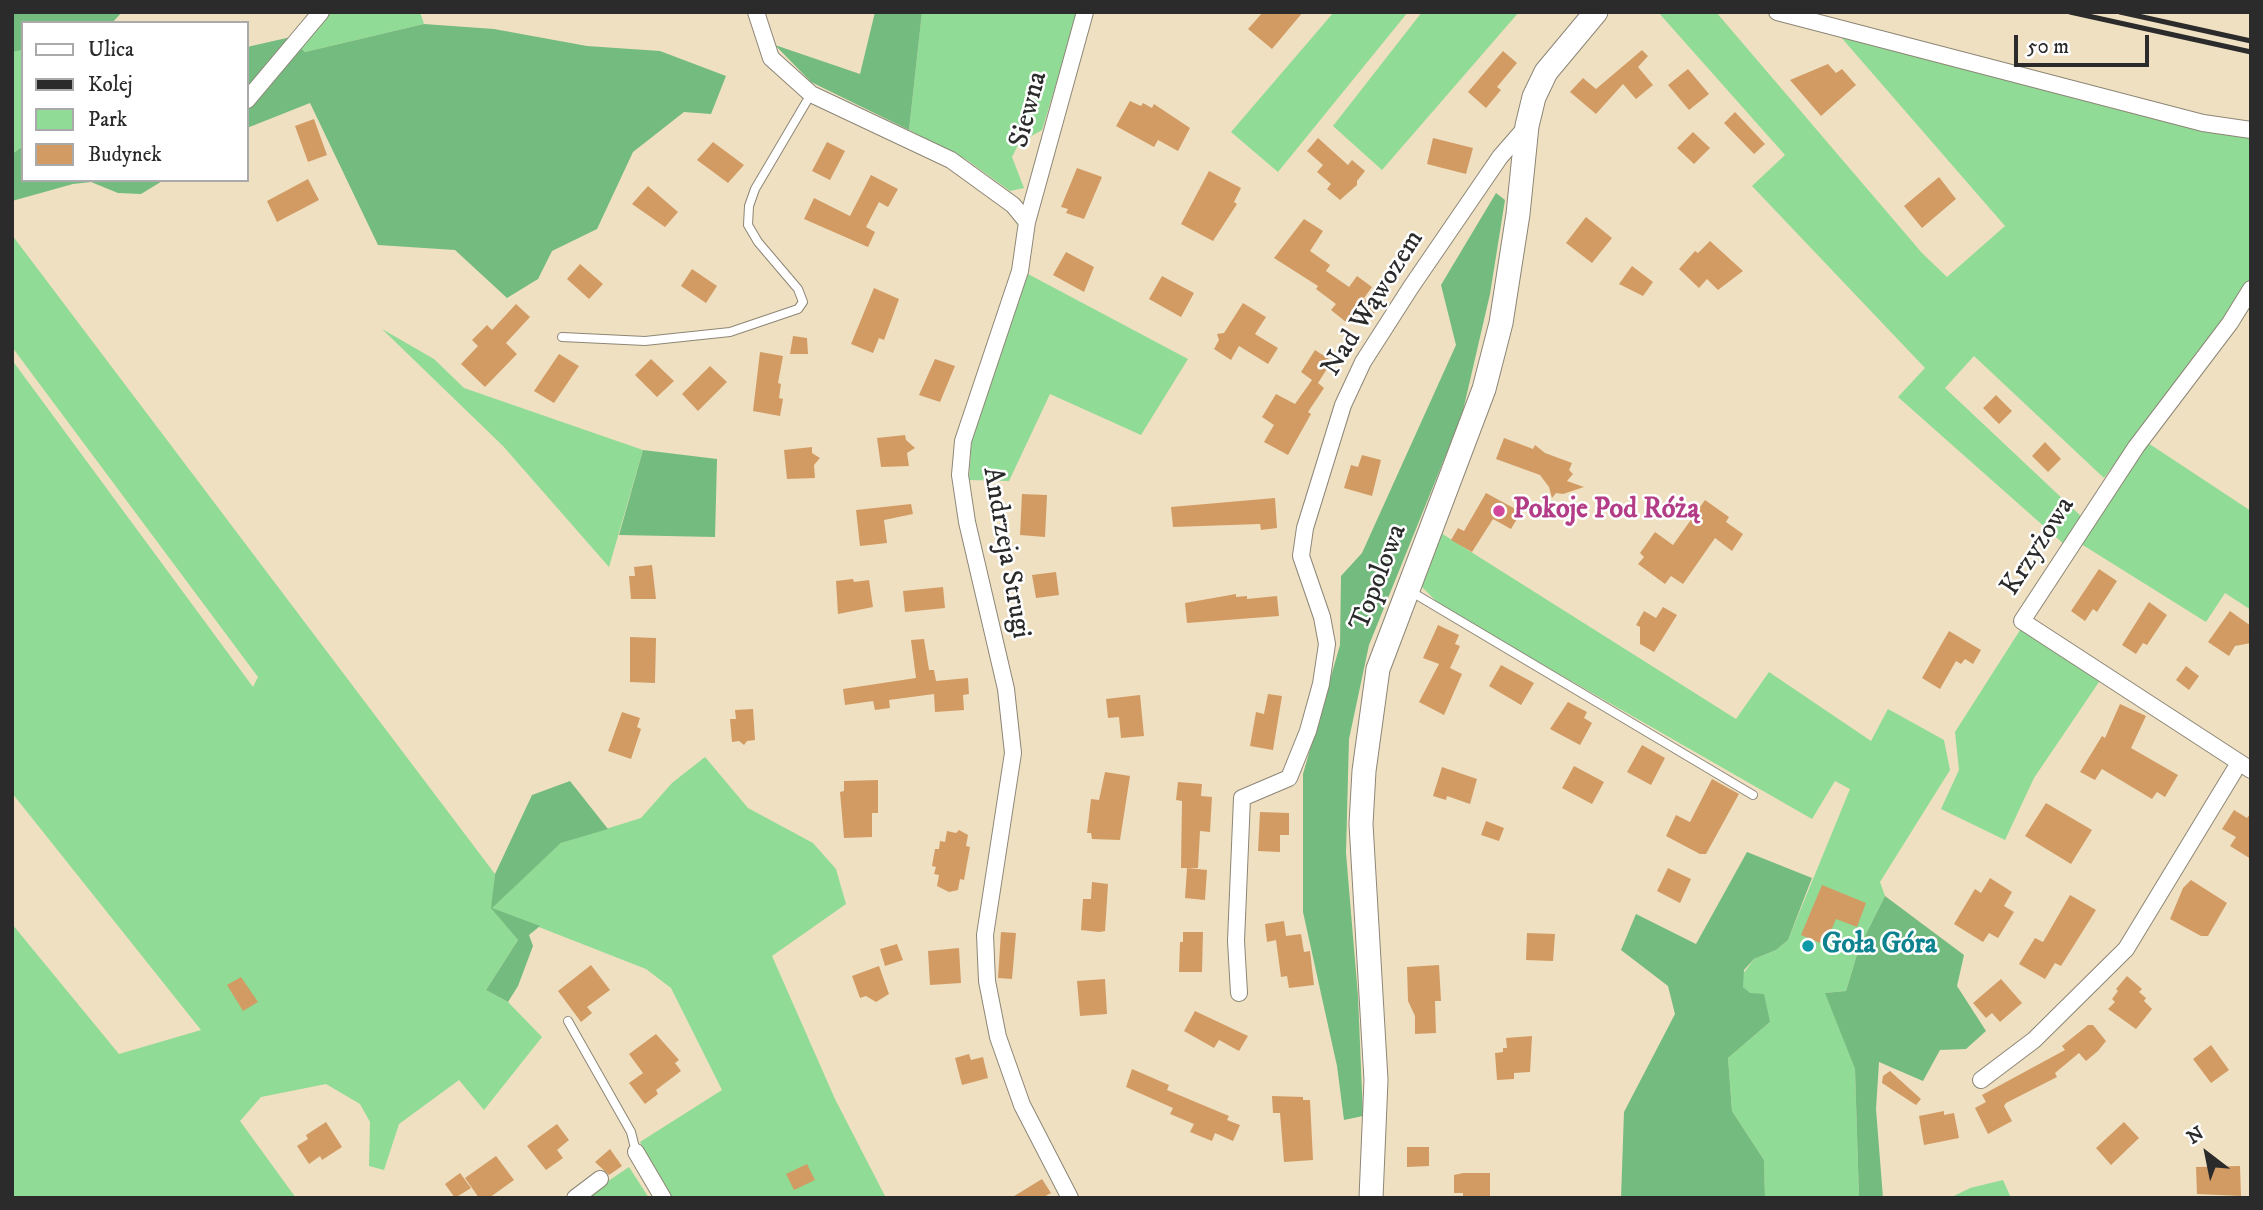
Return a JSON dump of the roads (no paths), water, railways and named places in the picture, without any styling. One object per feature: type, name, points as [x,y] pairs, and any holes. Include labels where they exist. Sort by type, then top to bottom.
[{"type":"street","points":[[248,99],[321,12]]},
{"type":"street","points":[[755,12],[771,58],[811,94],[951,160],[1013,205],[1027,222]]},
{"type":"street","name":"Siewna","points":[[1027,222],[1085,12]]},
{"type":"street","name":"Topolowa","points":[[1371,1198],[1376,1080],[1363,887],[1364,771],[1378,669],[1406,588],[1483,388],[1495,345],[1518,214],[1527,126],[1534,97],[1546,72],[1596,12]]},
{"type":"street","points":[[1777,12],[2203,123],[2251,130]]},
{"type":"street","name":"Nad Wąwozem","points":[[1239,993],[1236,941],[1242,798],[1289,778],[1308,731],[1321,684],[1326,644],[1322,617],[1301,556],[1305,528],[1343,405],[1363,362],[1411,287],[1500,157],[1527,126]]},
{"type":"street","name":"Andrzeja Strugi","points":[[1027,222],[1020,271],[962,441],[961,475],[971,543],[1006,689],[1013,743],[985,935],[987,981],[998,1037],[1022,1105],[1070,1198]]},
{"type":"street","name":"Krzyżowa","points":[[1981,1080],[2034,1040],[2126,949],[2245,767],[2106,673],[2021,621],[2136,447],[2230,323],[2251,289]]},
{"type":"street","points":[[636,1152],[663,1198]]},
{"type":"street","points":[[575,1198],[600,1178]]},
{"type":"lane","points":[[562,337],[645,341],[730,332],[798,309],[803,302],[797,289],[758,242],[748,225],[749,206],[755,189],[811,94]]},
{"type":"lane","points":[[1406,588],[1753,795]]},
{"type":"lane","points":[[568,1021],[631,1132],[636,1152]]},
{"type":"railway","points":[[2070,12],[2251,52]]},
{"type":"railway","points":[[2120,12],[2251,41]]},
{"type":"place","name":"Pokoje Pod Różą","points":[[1499,511]]},
{"type":"place","name":"Goła Góra","points":[[1808,946]]}]
